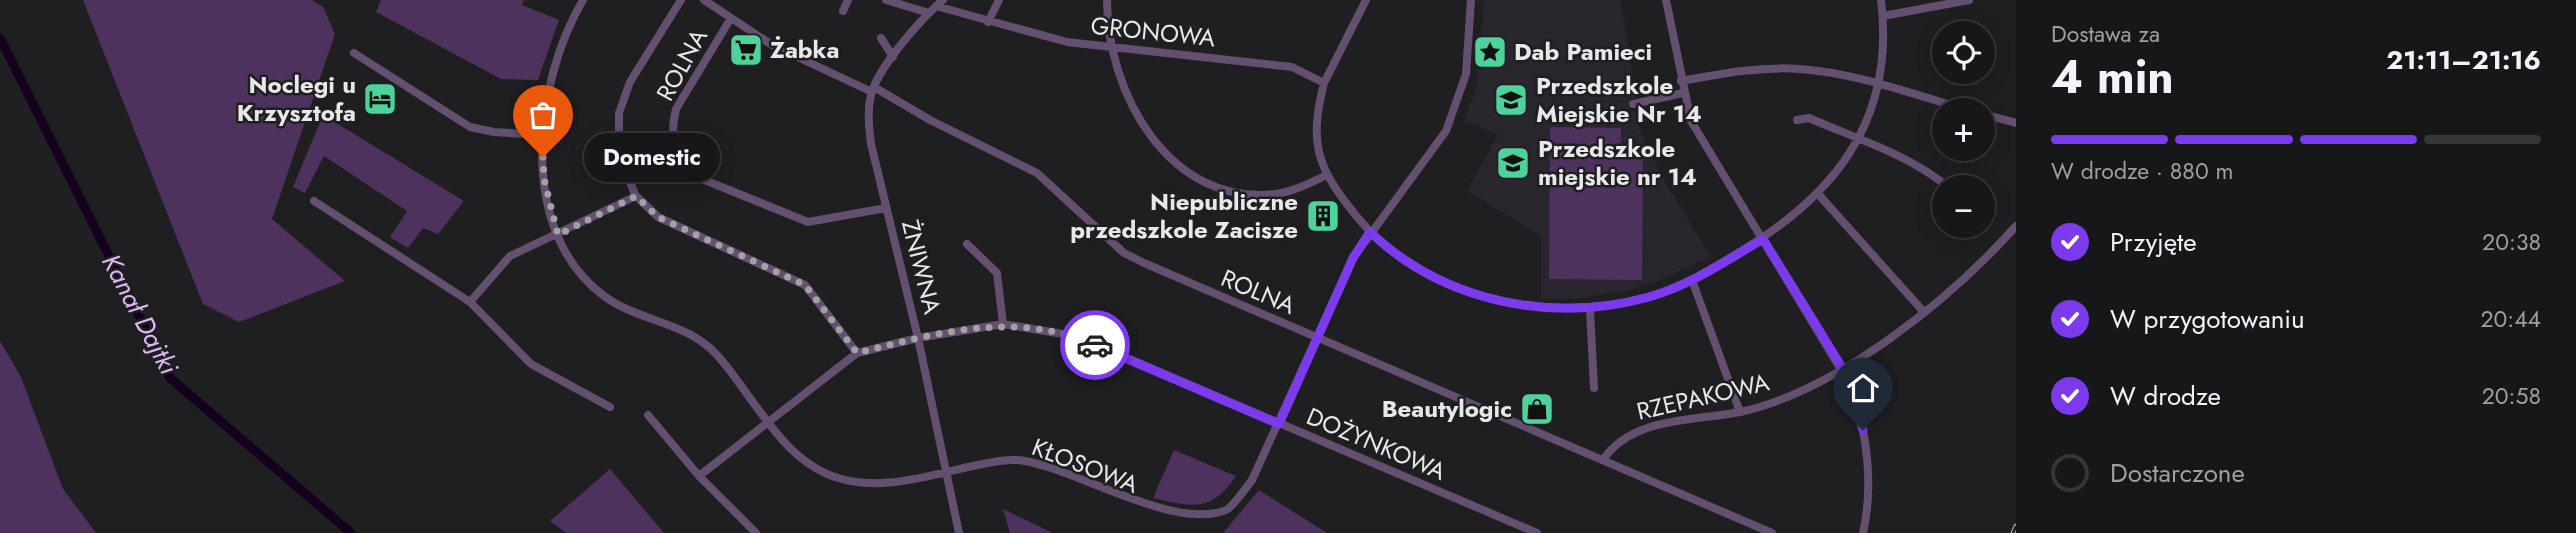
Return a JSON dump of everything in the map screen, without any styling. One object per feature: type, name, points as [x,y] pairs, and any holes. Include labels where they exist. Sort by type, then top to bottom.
[{"type":"street","name":"KŁOSOWA","points":[[583,0],[557,52],[545,102],[542,135],[544,179],[558,235],[585,281],[628,309],[678,327],[699,340],[716,354],[794,451],[835,477],[885,484],[1000,460],[1025,461],[1154,513],[1192,519],[1227,509],[1252,480],[1353,258],[1370,232],[1435,151],[1453,117],[1468,62],[1471,0]]},
{"type":"street","points":[[681,0],[630,82],[620,113],[619,152],[624,173],[636,196],[658,217],[805,285],[857,353]]},
{"type":"street","name":"ROLNA","points":[[704,0],[782,50],[873,89],[1037,173],[1124,253],[1463,402],[1773,533]]},
{"type":"street","points":[[843,11],[848,0]]},
{"type":"street","points":[[886,0],[929,13]]},
{"type":"street","points":[[988,22],[999,0]]},
{"type":"street","points":[[1107,0],[1112,48],[1130,102],[1161,150],[1183,171],[1229,192],[1252,195],[1278,194],[1325,176]]},
{"type":"street","points":[[1366,0],[1324,83],[1315,130],[1325,176],[1370,232],[1412,265],[1460,289],[1526,306],[1590,309],[1650,297],[1692,280],[1763,239],[1819,195],[1858,139],[1877,85],[1883,16],[1881,0]]},
{"type":"street","points":[[1666,0],[1683,93],[1692,121],[1712,158],[1843,369],[1861,415],[1866,446],[1868,497],[1863,533]]},
{"type":"street","points":[[1883,16],[1969,0]]},
{"type":"street","name":"ŻNIWNA","points":[[940,3],[893,57],[873,89],[868,115],[871,144],[918,338],[959,533]]},
{"type":"street","name":"GRONOWA","points":[[940,3],[988,22],[1067,42],[1292,67],[1324,83]]},
{"type":"street","name":"ROLNA","points":[[731,18],[676,109],[673,144],[681,164],[697,177],[808,222],[886,208]]},
{"type":"street","points":[[881,38],[893,57]]},
{"type":"street","points":[[354,53],[470,127],[494,132],[542,135]]},
{"type":"street","points":[[1681,81],[1739,71],[1798,69],[1877,85],[1932,100]]},
{"type":"street","points":[[1633,104],[1683,93]]},
{"type":"street","points":[[1995,117],[2016,123]]},
{"type":"street","points":[[1797,120],[1809,118],[1917,165],[1932,176]]},
{"type":"street","points":[[1819,195],[1923,311]]},
{"type":"street","points":[[470,302],[510,256],[636,196]]},
{"type":"street","points":[[314,201],[470,302],[531,364],[610,407]]},
{"type":"street","name":"RZEPAKOWA","points":[[1603,460],[1611,448],[1627,436],[1647,428],[1740,412],[1808,389],[1843,369],[1923,311],[1995,250],[2016,226]]},
{"type":"street","points":[[967,244],[997,272],[1003,324]]},
{"type":"street","points":[[1692,280],[1740,412]]},
{"type":"street","points":[[1590,309],[1594,388]]},
{"type":"street","name":"DOŻYNKOWA","points":[[699,476],[857,353],[918,338],[1003,324],[1075,336],[1536,533]]},
{"type":"street","points":[[648,415],[699,476],[756,533]]},
{"type":"shaded area","points":[[83,0],[312,0],[323,7],[335,34],[272,219],[345,281],[239,322],[203,304]]},
{"type":"shaded area","points":[[381,0],[524,0],[522,5],[559,20],[538,80],[501,79],[376,12]]},
{"type":"shaded area","points":[[1484,0],[1621,0],[1636,98],[1629,99],[1629,110],[1634,112],[1645,144],[1711,257],[1661,280],[1627,291],[1563,300],[1541,298],[1541,236],[1467,191],[1498,135],[1464,121],[1477,84]]},
{"type":"shaded area","points":[[323,115],[464,201],[438,234],[423,228],[408,248],[390,237],[407,211],[324,156],[305,193],[293,187]]},
{"type":"shaded area","points":[[1550,127],[1621,128],[1621,150],[1643,151],[1642,280],[1549,279]]},
{"type":"shaded area","points":[[0,341],[21,377],[63,489],[96,533],[0,533]]},
{"type":"shaded area","points":[[1174,450],[1236,476],[1227,488],[1209,502],[1190,505],[1153,498]]},
{"type":"shaded area","points":[[610,469],[664,533],[566,533],[550,521]]},
{"type":"shaded area","points":[[1259,490],[1327,533],[1223,533]]},
{"type":"shaded area","points":[[1003,509],[1053,533],[1010,533]]},
{"type":"waterway","name":"Kanał Dajtki","points":[[0,38],[170,378],[351,533]]},
{"type":"railway","points":[[2013,533],[2016,526]]},
{"type":"way so far","points":[[543,157],[551,216],[558,235],[636,196],[647,210],[684,231],[805,285],[857,353],[918,338],[1003,324],[1075,336],[1095,345]]},
{"type":"place","name":"Żabka","points":[[746,50]]},
{"type":"place","name":"Dab Pamieci","points":[[1490,52]]},
{"type":"place","name":"Noclegi u Krzysztofa","points":[[380,99]]},
{"type":"place","name":"Przedszkole Miejskie Nr 14","points":[[1511,100]]},
{"type":"place","name":"Domestic","points":[[543,157]]},
{"type":"place","name":"Przedszkole miejskie nr 14","points":[[1513,163]]},
{"type":"place","name":"Niepubliczne przedszkole Zacisze","points":[[1323,216]]},
{"type":"place","name":"Beautylogic","points":[[1537,409]]},
{"type":"route","points":[[1095,345],[1279,424],[1353,258],[1370,232],[1412,265],[1460,289],[1494,300],[1526,306],[1573,309],[1619,304],[1654,295],[1692,280],[1763,239],[1843,369],[1861,415],[1863,430]]}]
